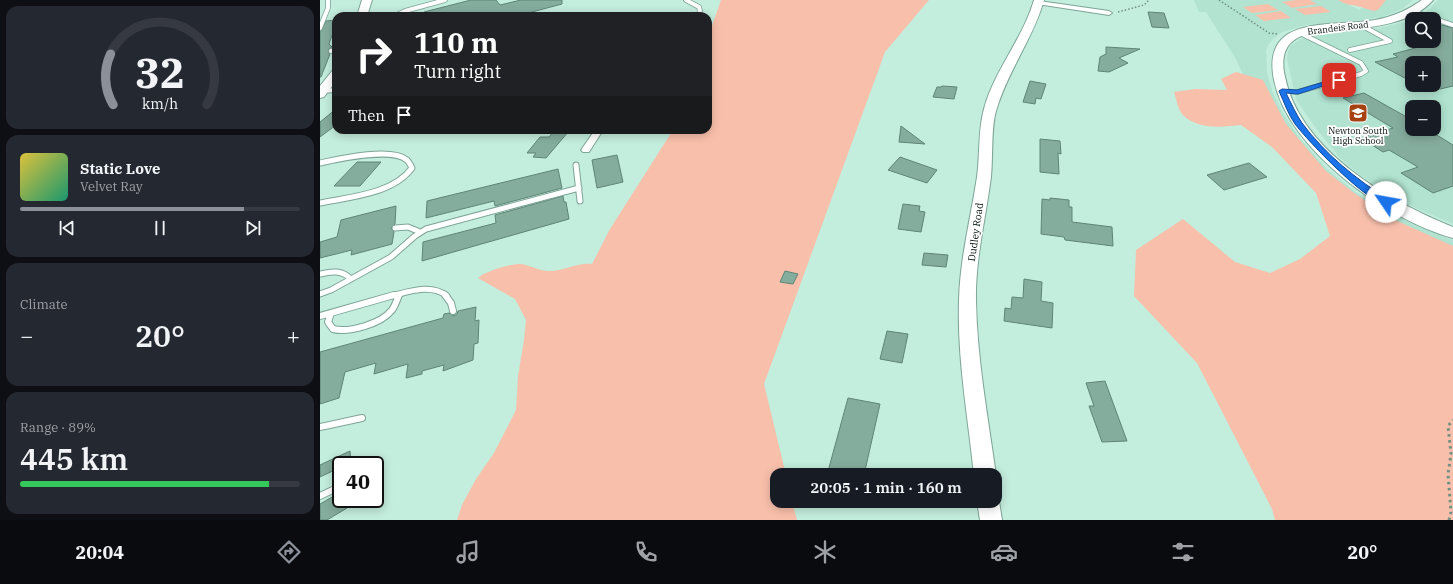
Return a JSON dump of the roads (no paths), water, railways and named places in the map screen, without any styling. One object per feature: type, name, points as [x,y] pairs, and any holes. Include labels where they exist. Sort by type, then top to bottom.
[{"type":"street","points":[[363,12],[367,0]]},
{"type":"street","name":"Brandeis Road","points":[[1428,0],[1412,11],[1391,21],[1329,28],[1296,34],[1283,43],[1279,53],[1278,65],[1282,91],[1298,123],[1328,157],[1358,184],[1386,202],[1449,230]]},
{"type":"street","points":[[1039,1],[1109,13]]},
{"type":"street","name":"Dudley Road","points":[[984,468],[969,349],[968,299],[972,250],[984,176],[989,113],[997,90],[1035,14],[1039,1]]},
{"type":"street","points":[[321,93],[332,78]]},
{"type":"street","points":[[321,93],[332,91]]},
{"type":"street","points":[[586,150],[596,134]]},
{"type":"street","points":[[989,508],[991,520]]},
{"type":"lane","points":[[320,28],[328,8],[328,0]]},
{"type":"lane","points":[[403,12],[446,0]]},
{"type":"lane","points":[[686,0],[699,7],[700,12]]},
{"type":"lane","points":[[1412,11],[1453,25]]},
{"type":"lane","points":[[1350,50],[1390,41],[1361,25]]},
{"type":"lane","points":[[1282,91],[1298,92],[1361,74],[1366,71],[1361,63],[1296,34]]},
{"type":"lane","points":[[320,164],[379,154],[403,158],[411,165],[410,172],[397,183],[379,189],[320,203]]},
{"type":"lane","points":[[576,165],[580,200]]},
{"type":"lane","points":[[320,294],[351,280],[391,257],[420,232],[450,221],[579,188]]},
{"type":"lane","points":[[395,228],[408,227],[420,232]]},
{"type":"lane","points":[[320,274],[338,271],[346,274],[351,280]]},
{"type":"lane","points":[[320,316],[399,295],[426,290],[440,292],[449,298],[453,306],[453,311]]},
{"type":"lane","points":[[331,313],[328,322],[333,329],[342,331],[368,325],[385,317],[393,308],[399,295]]},
{"type":"lane","points":[[320,427],[362,418]]},
{"type":"lane","points":[[320,496],[332,490]]},
{"type":"place","name":"Newton South High School","points":[[1358,113]]}]
